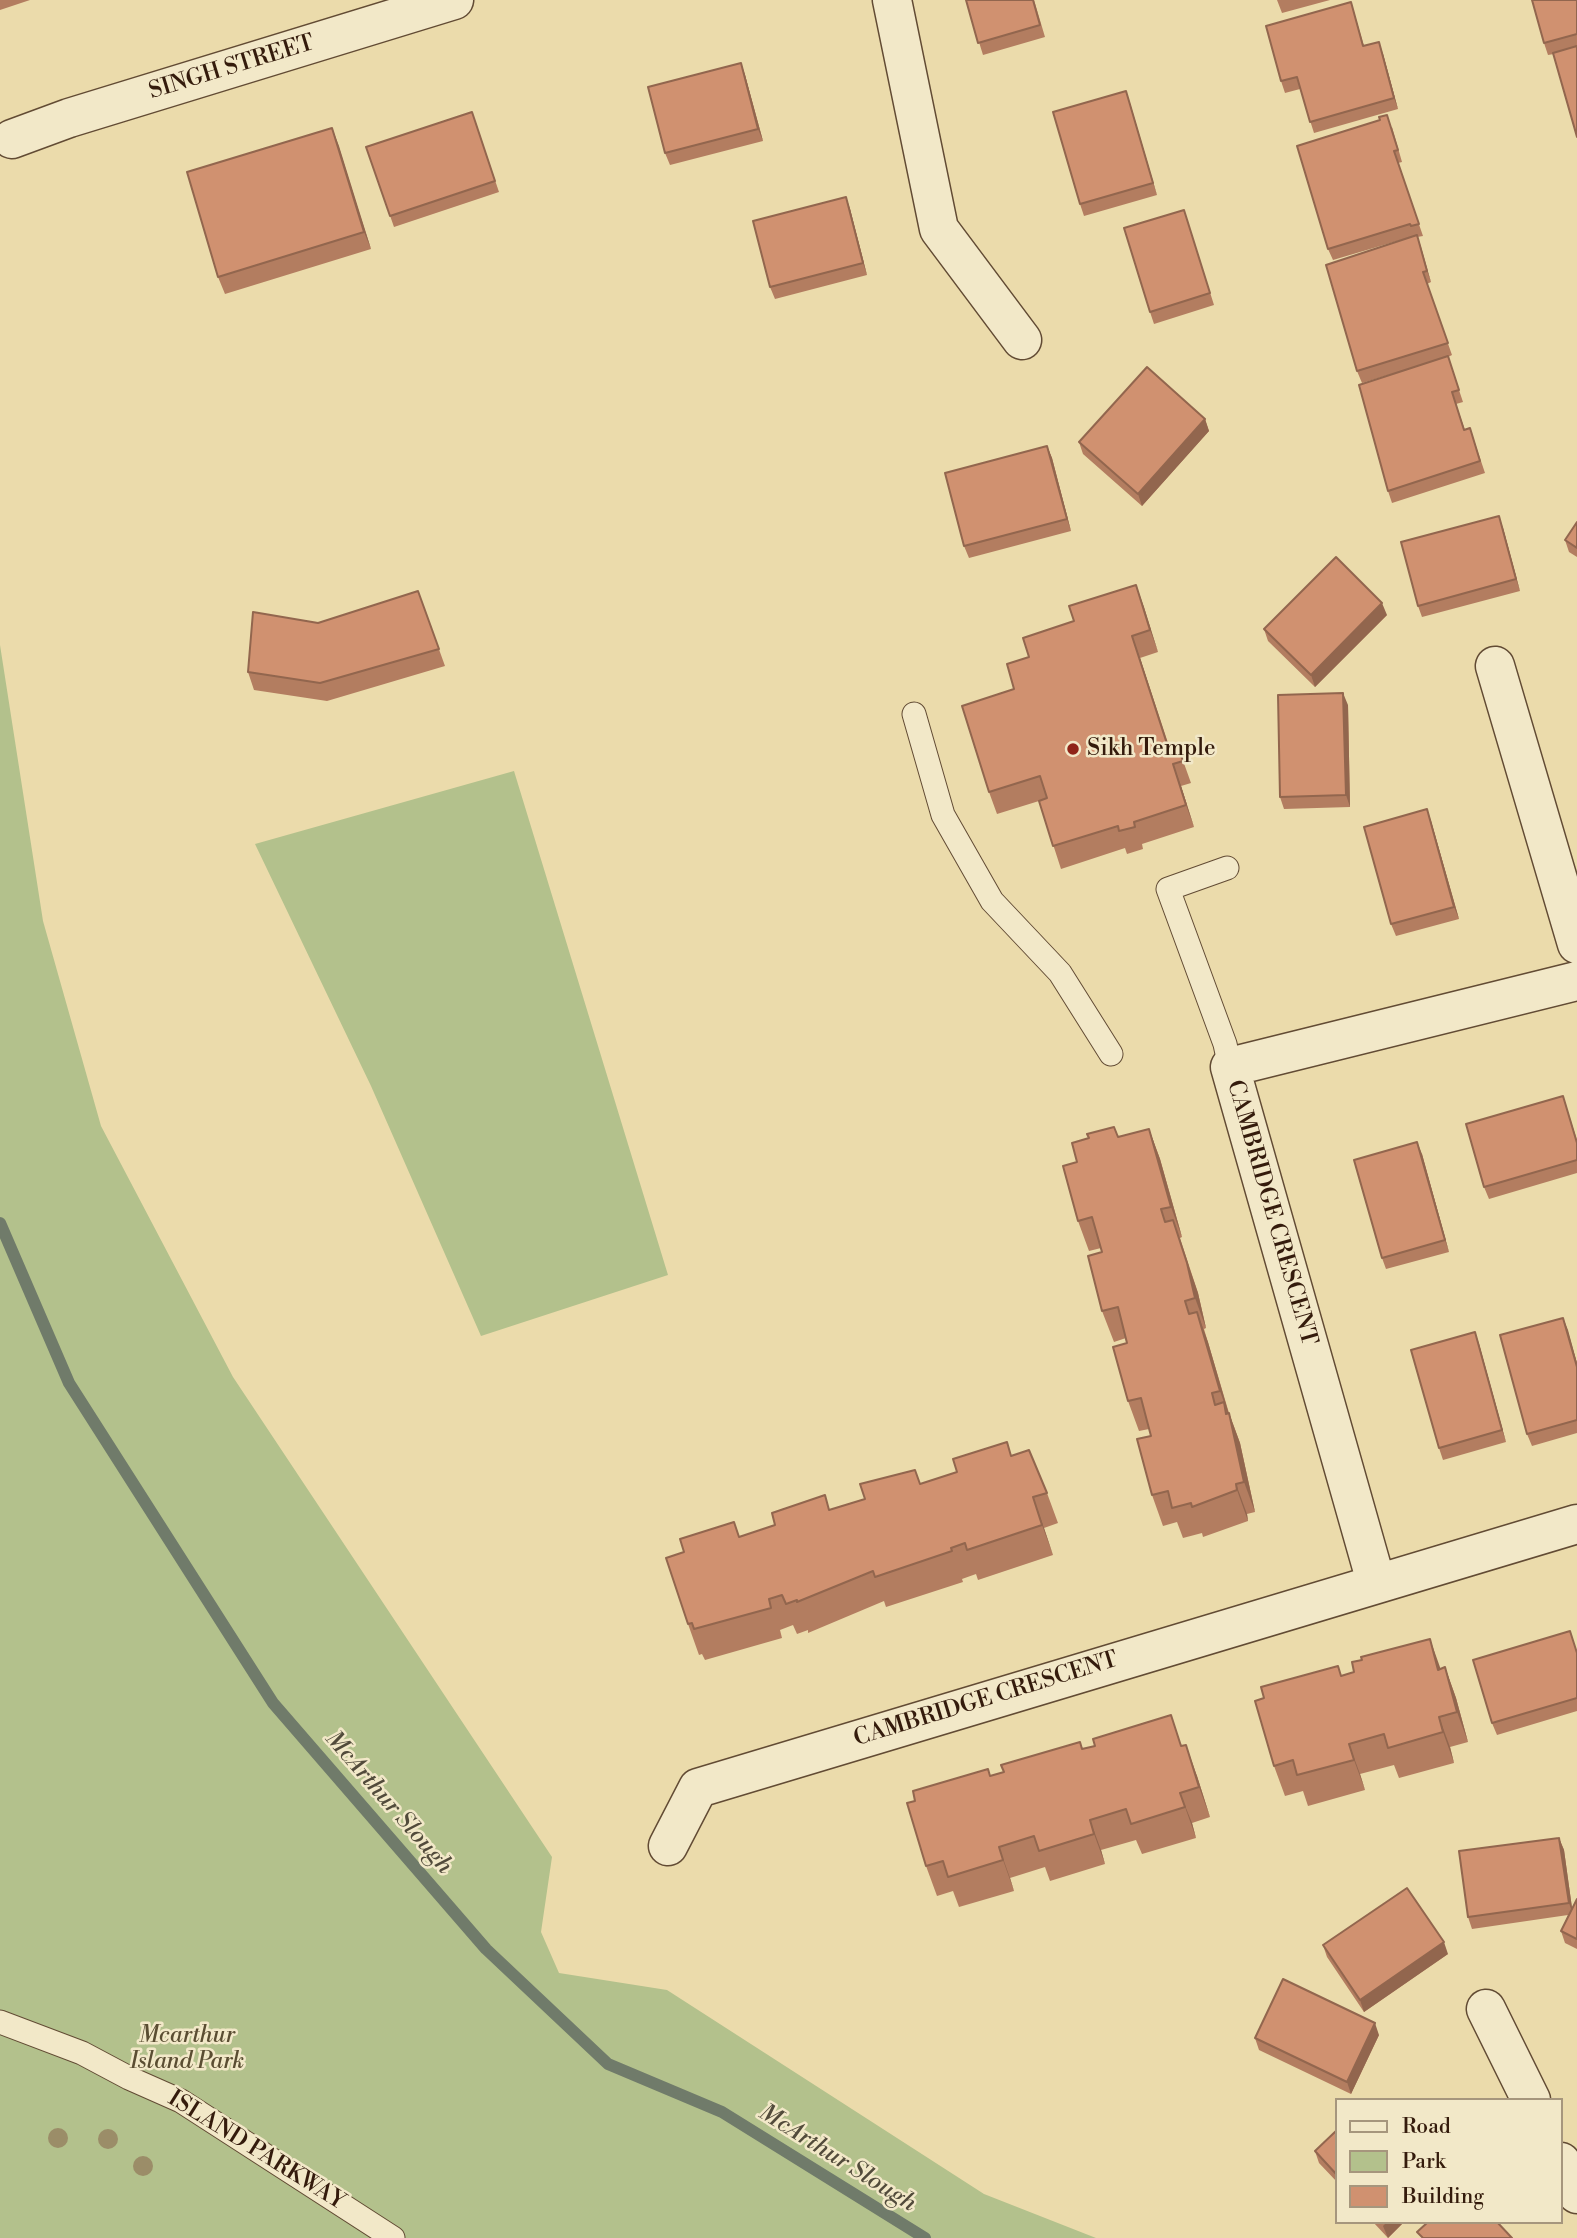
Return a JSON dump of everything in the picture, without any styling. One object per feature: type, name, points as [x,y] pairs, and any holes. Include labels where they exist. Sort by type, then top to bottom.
[{"type":"street","name":"SINGH STREET","points":[[12,139],[79,115],[454,0]]},
{"type":"street","points":[[892,0],[939,229],[1022,340]]},
{"type":"street","points":[[1495,666],[1577,944]]},
{"type":"street","name":"CAMBRIDGE CRESCENT","points":[[1376,1582],[1230,1068],[1577,981]]},
{"type":"street","name":"CAMBRIDGE CRESCENT","points":[[668,1846],[698,1788],[1376,1582],[1577,1524]]},
{"type":"street","points":[[1486,2009],[1530,2098]]},
{"type":"street","points":[[1563,2166],[1577,2194]]},
{"type":"lane","points":[[914,714],[943,814],[992,901],[1060,973],[1111,1054]]},
{"type":"lane","points":[[1227,868],[1168,889],[1225,1044],[1230,1068]]},
{"type":"lane","name":"ISLAND PARKWAY","points":[[0,2022],[82,2053],[181,2101],[393,2238]]},
{"type":"green space","name":"Mcarthur Island Park","points":[[0,645],[43,921],[101,1126],[233,1377],[552,1857],[541,1932],[559,1973],[667,1990],[984,2194],[1096,2238],[0,2238]]},
{"type":"green space","points":[[514,771],[668,1275],[481,1336],[371,1086],[255,844]]},
{"type":"building","points":[[966,0],[1033,0],[1040,25],[978,43]]},
{"type":"building","points":[[1532,0],[1577,0],[1577,34],[1544,43]]},
{"type":"building","points":[[1351,2],[1363,46],[1379,42],[1394,98],[1310,122],[1297,77],[1281,81],[1266,26]]},
{"type":"building","points":[[1577,46],[1577,137],[1553,53]]},
{"type":"building","points":[[741,63],[758,129],[665,153],[648,87]]},
{"type":"building","points":[[1126,91],[1153,183],[1080,204],[1053,112]]},
{"type":"building","points":[[472,112],[495,181],[390,216],[366,147]]},
{"type":"building","points":[[1387,115],[1398,150],[1394,151],[1419,224],[1410,224],[1328,249],[1297,146],[1380,120],[1379,117]]},
{"type":"building","points":[[332,128],[364,232],[218,277],[187,172]]},
{"type":"building","points":[[846,197],[863,263],[770,287],[753,221]]},
{"type":"building","points":[[1184,210],[1210,293],[1150,312],[1124,228]]},
{"type":"building","points":[[1417,235],[1427,271],[1423,272],[1448,343],[1357,371],[1326,265]]},
{"type":"building","points":[[1448,356],[1459,390],[1452,392],[1464,430],[1470,428],[1480,461],[1388,491],[1359,385]]},
{"type":"building","points":[[1147,367],[1205,419],[1138,494],[1079,442]]},
{"type":"building","points":[[1047,446],[1067,519],[964,546],[945,473]]},
{"type":"building","points":[[1499,516],[1516,579],[1418,606],[1401,542]]},
{"type":"building","points":[[1577,522],[1577,548],[1565,540]]},
{"type":"building","points":[[1336,557],[1382,603],[1311,675],[1264,629]]},
{"type":"building","name":"Sikh Temple","points":[[1136,585],[1150,630],[1132,636],[1169,750],[1178,747],[1183,761],[1173,764],[1186,805],[1134,822],[1135,827],[1119,831],[1118,826],[1053,846],[1039,801],[1047,798],[1040,776],[989,792],[962,706],[1014,689],[1007,664],[1029,657],[1023,638],[1074,621],[1069,606]]},
{"type":"building","points":[[418,591],[439,649],[320,683],[248,672],[253,612],[318,623]]},
{"type":"building","points":[[1343,693],[1346,795],[1280,797],[1278,695]]},
{"type":"building","points":[[1427,809],[1454,907],[1391,924],[1364,827]]},
{"type":"building","points":[[1563,1096],[1577,1143],[1577,1160],[1484,1187],[1466,1124]]},
{"type":"building","points":[[1114,1127],[1118,1137],[1149,1129],[1171,1207],[1161,1209],[1165,1222],[1173,1220],[1195,1298],[1185,1301],[1189,1314],[1197,1312],[1220,1391],[1212,1393],[1215,1405],[1224,1402],[1226,1414],[1229,1413],[1244,1482],[1236,1484],[1237,1490],[1192,1507],[1191,1503],[1172,1508],[1168,1491],[1152,1495],[1137,1439],[1151,1436],[1141,1398],[1128,1401],[1113,1347],[1127,1343],[1118,1307],[1102,1311],[1088,1256],[1102,1252],[1092,1217],[1078,1221],[1063,1166],[1077,1162],[1072,1143],[1089,1138],[1087,1134]]},
{"type":"building","points":[[1417,1142],[1445,1240],[1382,1258],[1354,1160]]},
{"type":"building","points":[[1563,1318],[1577,1367],[1577,1420],[1527,1434],[1500,1335]]},
{"type":"building","points":[[1475,1332],[1502,1430],[1439,1448],[1411,1350]]},
{"type":"building","points":[[1007,1442],[1011,1456],[1029,1450],[1047,1493],[1033,1497],[1042,1525],[967,1550],[965,1543],[951,1548],[952,1551],[875,1577],[873,1571],[797,1602],[786,1604],[782,1595],[769,1599],[771,1608],[694,1629],[692,1623],[688,1624],[666,1558],[684,1552],[680,1539],[734,1522],[739,1537],[775,1525],[772,1513],[825,1495],[829,1510],[865,1499],[860,1484],[915,1470],[920,1484],[957,1472],[953,1459]]},
{"type":"building","points":[[1570,1631],[1577,1653],[1577,1698],[1492,1723],[1473,1660]]},
{"type":"building","points":[[1430,1639],[1438,1670],[1445,1667],[1457,1712],[1439,1717],[1443,1732],[1388,1748],[1384,1734],[1349,1744],[1354,1760],[1297,1775],[1293,1760],[1274,1766],[1255,1701],[1264,1698],[1261,1687],[1338,1666],[1341,1676],[1354,1672],[1352,1662],[1362,1660],[1361,1657]]},
{"type":"building","points":[[1171,1715],[1181,1746],[1186,1745],[1199,1787],[1180,1793],[1185,1807],[1131,1824],[1126,1809],[1090,1820],[1094,1834],[1039,1851],[1034,1836],[999,1847],[1003,1860],[948,1877],[943,1861],[926,1866],[907,1803],[915,1801],[913,1791],[988,1769],[990,1776],[1004,1772],[1001,1765],[1080,1742],[1082,1749],[1095,1746],[1093,1739]]},
{"type":"building","points":[[1559,1838],[1569,1903],[1468,1917],[1459,1851]]},
{"type":"building","points":[[1407,1888],[1444,1942],[1360,2000],[1323,1945]]},
{"type":"building","points":[[1577,1899],[1577,1939],[1561,1931]]},
{"type":"building","points":[[1283,1979],[1375,2023],[1347,2082],[1255,2038]]},
{"type":"building","points":[[1336,2131],[1336,2174],[1315,2151]]},
{"type":"building","points":[[1426,2224],[1499,2224],[1512,2238],[1423,2238],[1417,2232]]},
{"type":"waterway","name":"McArthur Slough","points":[[0,1223],[69,1383],[273,1703],[486,1949],[608,2064],[722,2112],[925,2238]]},
{"type":"place","name":"Sikh Temple","points":[[1073,749]]}]
